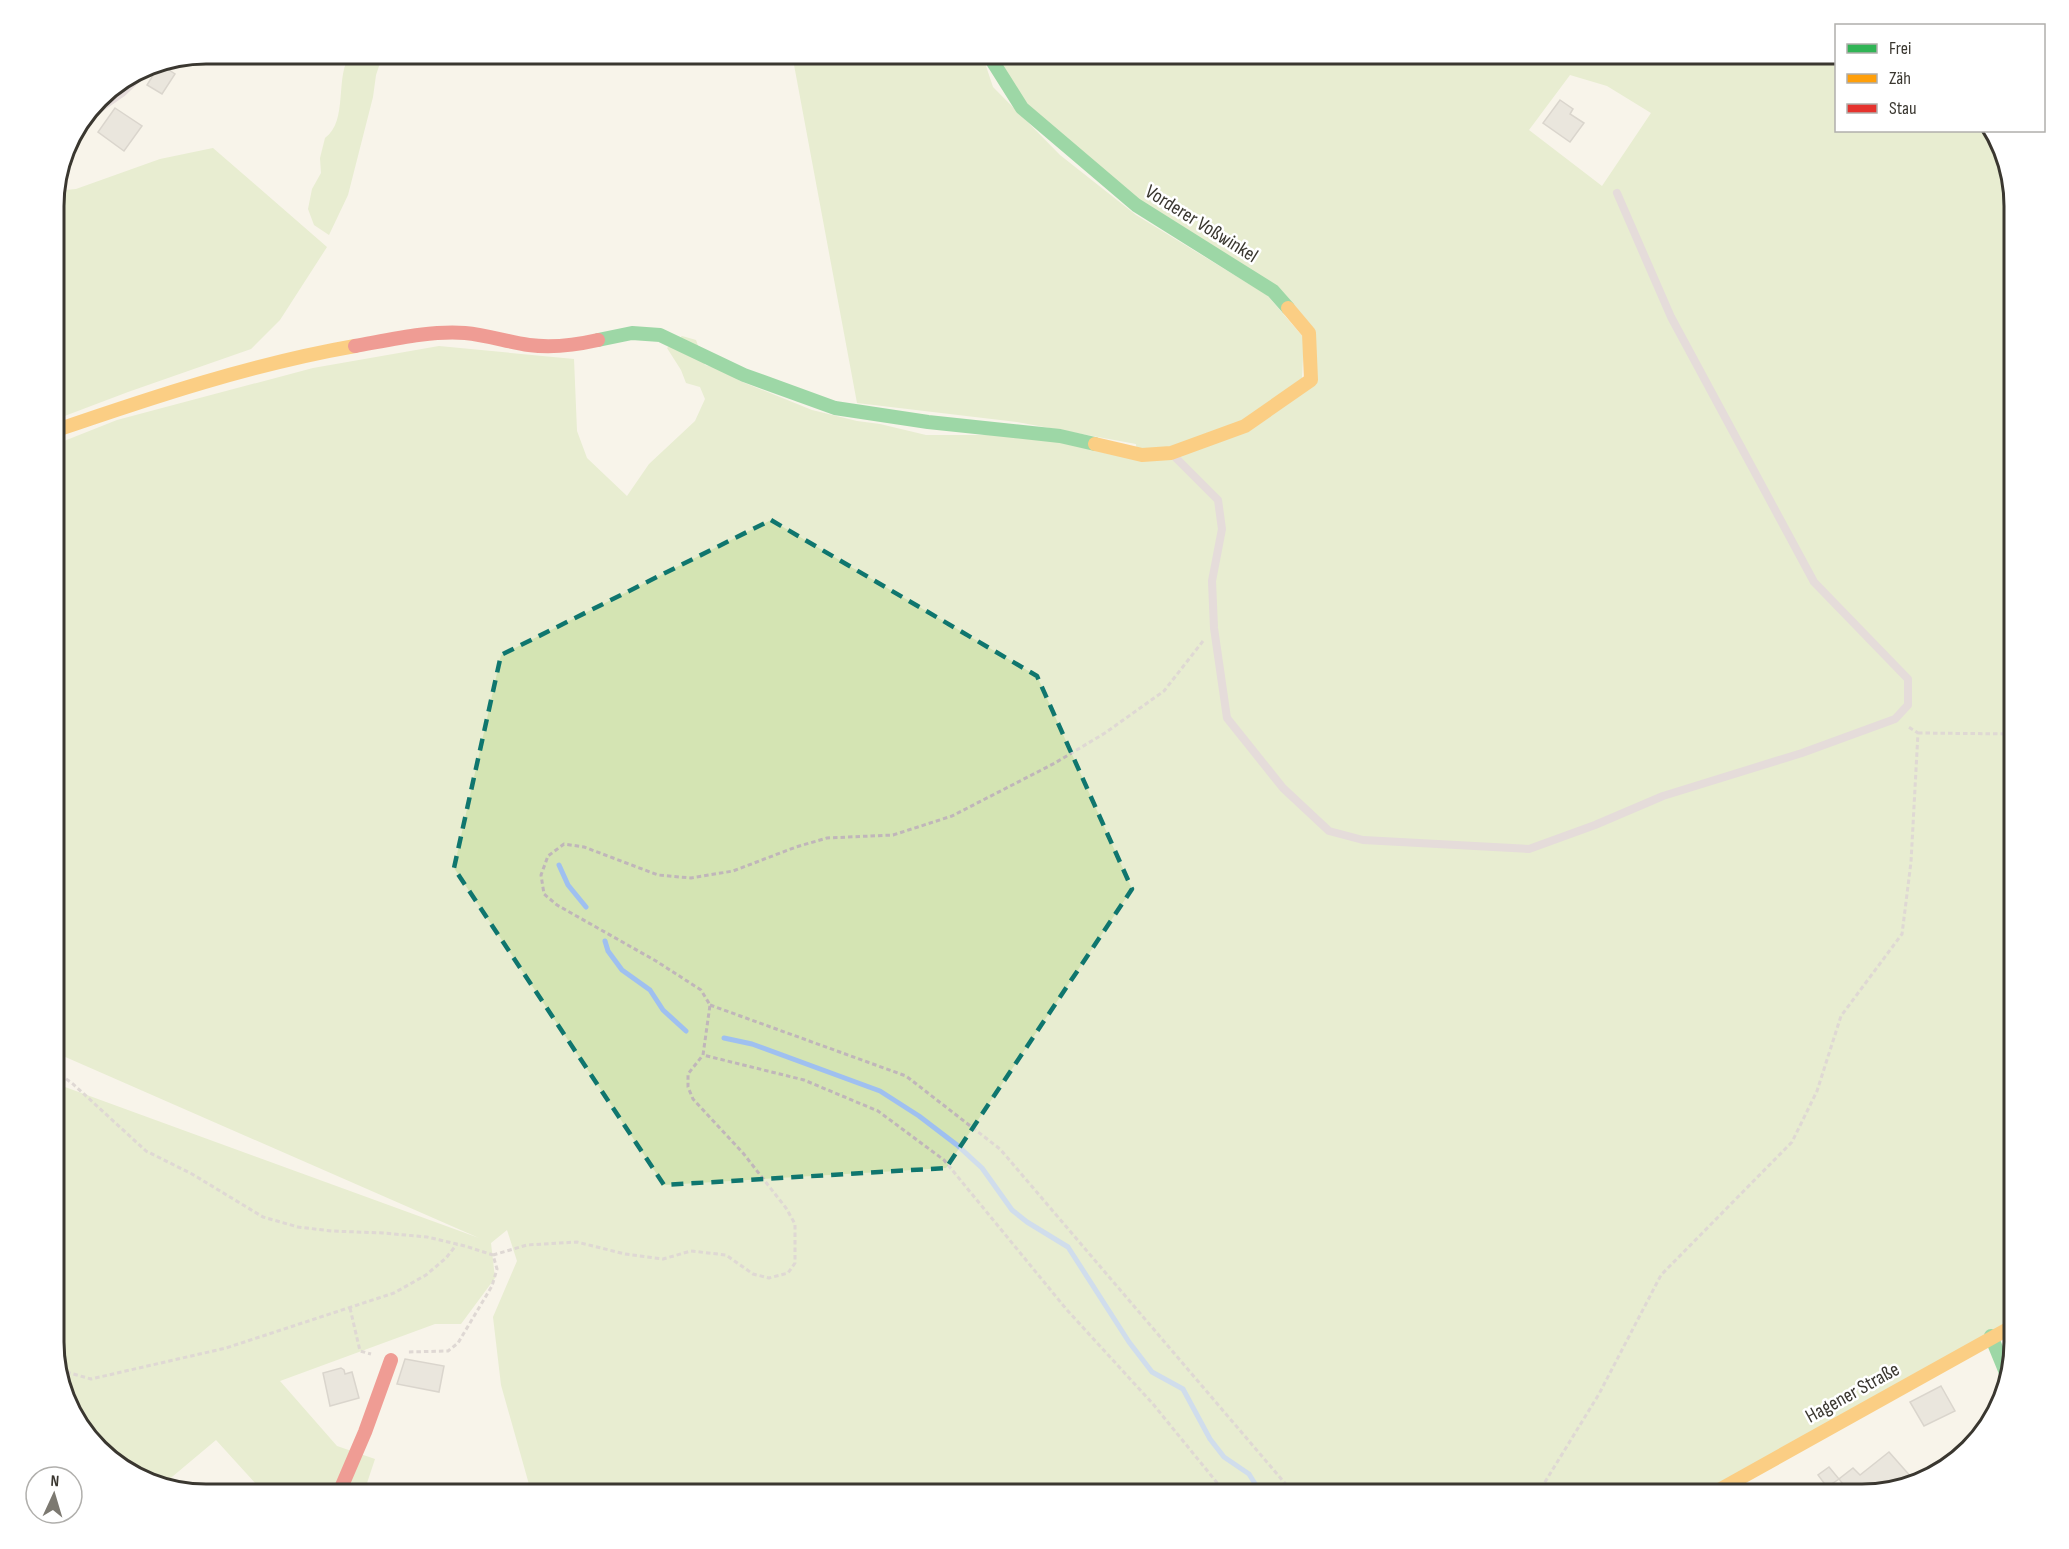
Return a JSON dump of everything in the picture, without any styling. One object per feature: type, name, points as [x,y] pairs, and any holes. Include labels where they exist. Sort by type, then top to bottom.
[{"type":"street","name":"Vorderer Voßwinkel","points":[[994,64],[1022,108],[1136,206],[1273,291],[1308,333],[1311,380],[1245,426],[1171,453]]},
{"type":"street","points":[[65,427],[210,380],[309,354],[411,336],[464,333],[530,345],[553,346],[581,344],[632,333],[660,335],[744,375],[835,408],[928,422],[1060,436],[1142,455],[1171,453]]},
{"type":"street","name":"Hagener Straße","points":[[1729,1484],[2004,1330]]},
{"type":"street","points":[[1991,1336],[2003,1364]]},
{"type":"street","points":[[343,1484],[365,1432],[391,1360]]},
{"type":"lane","points":[[1171,453],[1218,500],[1222,529],[1212,581],[1214,628],[1227,718],[1283,788],[1329,831],[1363,840],[1529,849],[1595,825],[1663,796],[1802,753],[1895,719],[1908,705],[1908,679],[1814,582],[1671,317],[1617,193]]},
{"type":"path","points":[[1214,628],[1164,691],[1105,733],[1055,763],[952,816],[894,835],[827,838],[733,871],[691,878],[658,875],[584,847],[564,844],[548,856],[541,875],[544,894],[557,905],[700,990],[710,1005],[906,1076],[1000,1149],[1286,1484]]},
{"type":"path","points":[[1895,719],[1918,733],[2004,734]]},
{"type":"path","points":[[1544,1484],[1599,1394],[1661,1275],[1792,1142],[1817,1091],[1840,1016],[1902,934],[1911,862],[1918,733]]},
{"type":"path","points":[[65,1078],[146,1151],[192,1174],[263,1216],[298,1227],[332,1232],[383,1233],[427,1238],[494,1255],[527,1245],[577,1242],[625,1254],[663,1260],[691,1251],[726,1255],[753,1274],[769,1278],[788,1273],[795,1263],[795,1224],[786,1208],[743,1153],[693,1099],[688,1087],[688,1074],[703,1055],[710,1005]]},
{"type":"path","points":[[703,1055],[804,1080],[878,1111],[944,1160],[1067,1310],[1153,1404],[1218,1484]]},
{"type":"path","points":[[68,1372],[91,1379],[226,1348],[350,1308],[394,1293],[426,1275],[446,1258],[457,1244]]},
{"type":"path","points":[[350,1308],[360,1351],[391,1360],[403,1353],[447,1351],[458,1343],[492,1286],[497,1269],[494,1255]]},
{"type":"highlighted area","points":[[771,520],[1037,676],[1132,889],[946,1168],[664,1185],[454,868],[501,655]]},
{"type":"green space","points":[[346,64],[380,64],[348,195],[329,235],[314,225],[308,209],[312,189],[321,173],[320,158],[325,138],[337,121]]},
{"type":"green space","points":[[794,64],[985,64],[993,87],[1060,155],[1136,215],[1267,295],[1304,338],[1302,379],[1310,382],[1313,379],[1310,333],[1274,290],[1138,203],[1026,103],[999,64],[1835,64],[1835,132],[1983,132],[1997,161],[2002,179],[2004,207],[2004,1330],[1736,1484],[529,1484],[501,1385],[493,1317],[517,1261],[507,1230],[491,1243],[495,1278],[461,1324],[435,1324],[280,1381],[337,1446],[375,1459],[367,1484],[256,1484],[216,1440],[169,1479],[128,1461],[106,1443],[84,1414],[75,1397],[67,1370],[65,1352],[65,1087],[479,1238],[65,1057],[65,441],[117,420],[313,368],[439,346],[574,359],[577,431],[587,458],[627,496],[649,464],[695,421],[705,399],[700,387],[686,383],[681,370],[667,348],[682,336],[696,340],[705,365],[723,370],[740,381],[812,410],[926,435],[991,435],[1042,439],[1137,457],[1136,444],[1017,422],[857,403]],"holes":[[[1570,75],[1607,86],[1651,113],[1602,186],[1529,130]]]},
{"type":"green space","points":[[213,148],[327,247],[280,320],[251,349],[65,416],[66,190],[76,189],[160,159]]},
{"type":"building","points":[[169,70],[175,74],[162,94],[147,85],[154,74]]},
{"type":"building","points":[[1560,100],[1573,109],[1570,114],[1584,123],[1570,142],[1543,123]]},
{"type":"building","points":[[115,108],[142,126],[124,151],[98,132]]},
{"type":"building","points":[[405,1359],[444,1366],[439,1392],[397,1384]]},
{"type":"building","points":[[341,1368],[345,1374],[352,1372],[359,1398],[330,1406],[323,1373]]},
{"type":"building","points":[[1941,1386],[1955,1411],[1924,1426],[1910,1402]]},
{"type":"building","points":[[1889,1452],[1910,1476],[1881,1483],[1862,1484],[1843,1484],[1839,1479],[1853,1468],[1860,1475]]},
{"type":"building","points":[[1829,1467],[1839,1479],[1832,1484],[1825,1484],[1818,1475]]},
{"type":"waterway","points":[[559,865],[568,885],[586,907]]},
{"type":"waterway","points":[[605,941],[608,951],[622,970],[650,990],[663,1010],[686,1031]]},
{"type":"waterway","points":[[724,1038],[752,1044],[880,1091],[919,1116],[957,1145],[982,1168],[1012,1210],[1068,1247],[1129,1342],[1152,1372],[1183,1389],[1210,1439],[1224,1457],[1249,1474],[1255,1484]]},
{"type":"traffic: fast","points":[[994,64],[1022,108],[1136,205],[1273,291],[1288,308]]},
{"type":"traffic: fast","points":[[598,340],[632,333],[660,335],[744,375],[835,408],[928,422],[1060,436],[1095,444]]},
{"type":"traffic: fast","points":[[1991,1336],[2003,1364]]},
{"type":"traffic: slow","points":[[1095,444],[1142,455],[1171,453],[1245,426],[1311,380],[1309,333],[1288,308]]},
{"type":"traffic: slow","points":[[65,427],[241,372],[355,346]]},
{"type":"traffic: slow","points":[[1730,1484],[2004,1331]]},
{"type":"traffic: jam","points":[[355,346],[410,336],[452,332],[538,346],[564,346],[598,340]]},
{"type":"traffic: jam","points":[[343,1484],[365,1432],[391,1360]]}]
